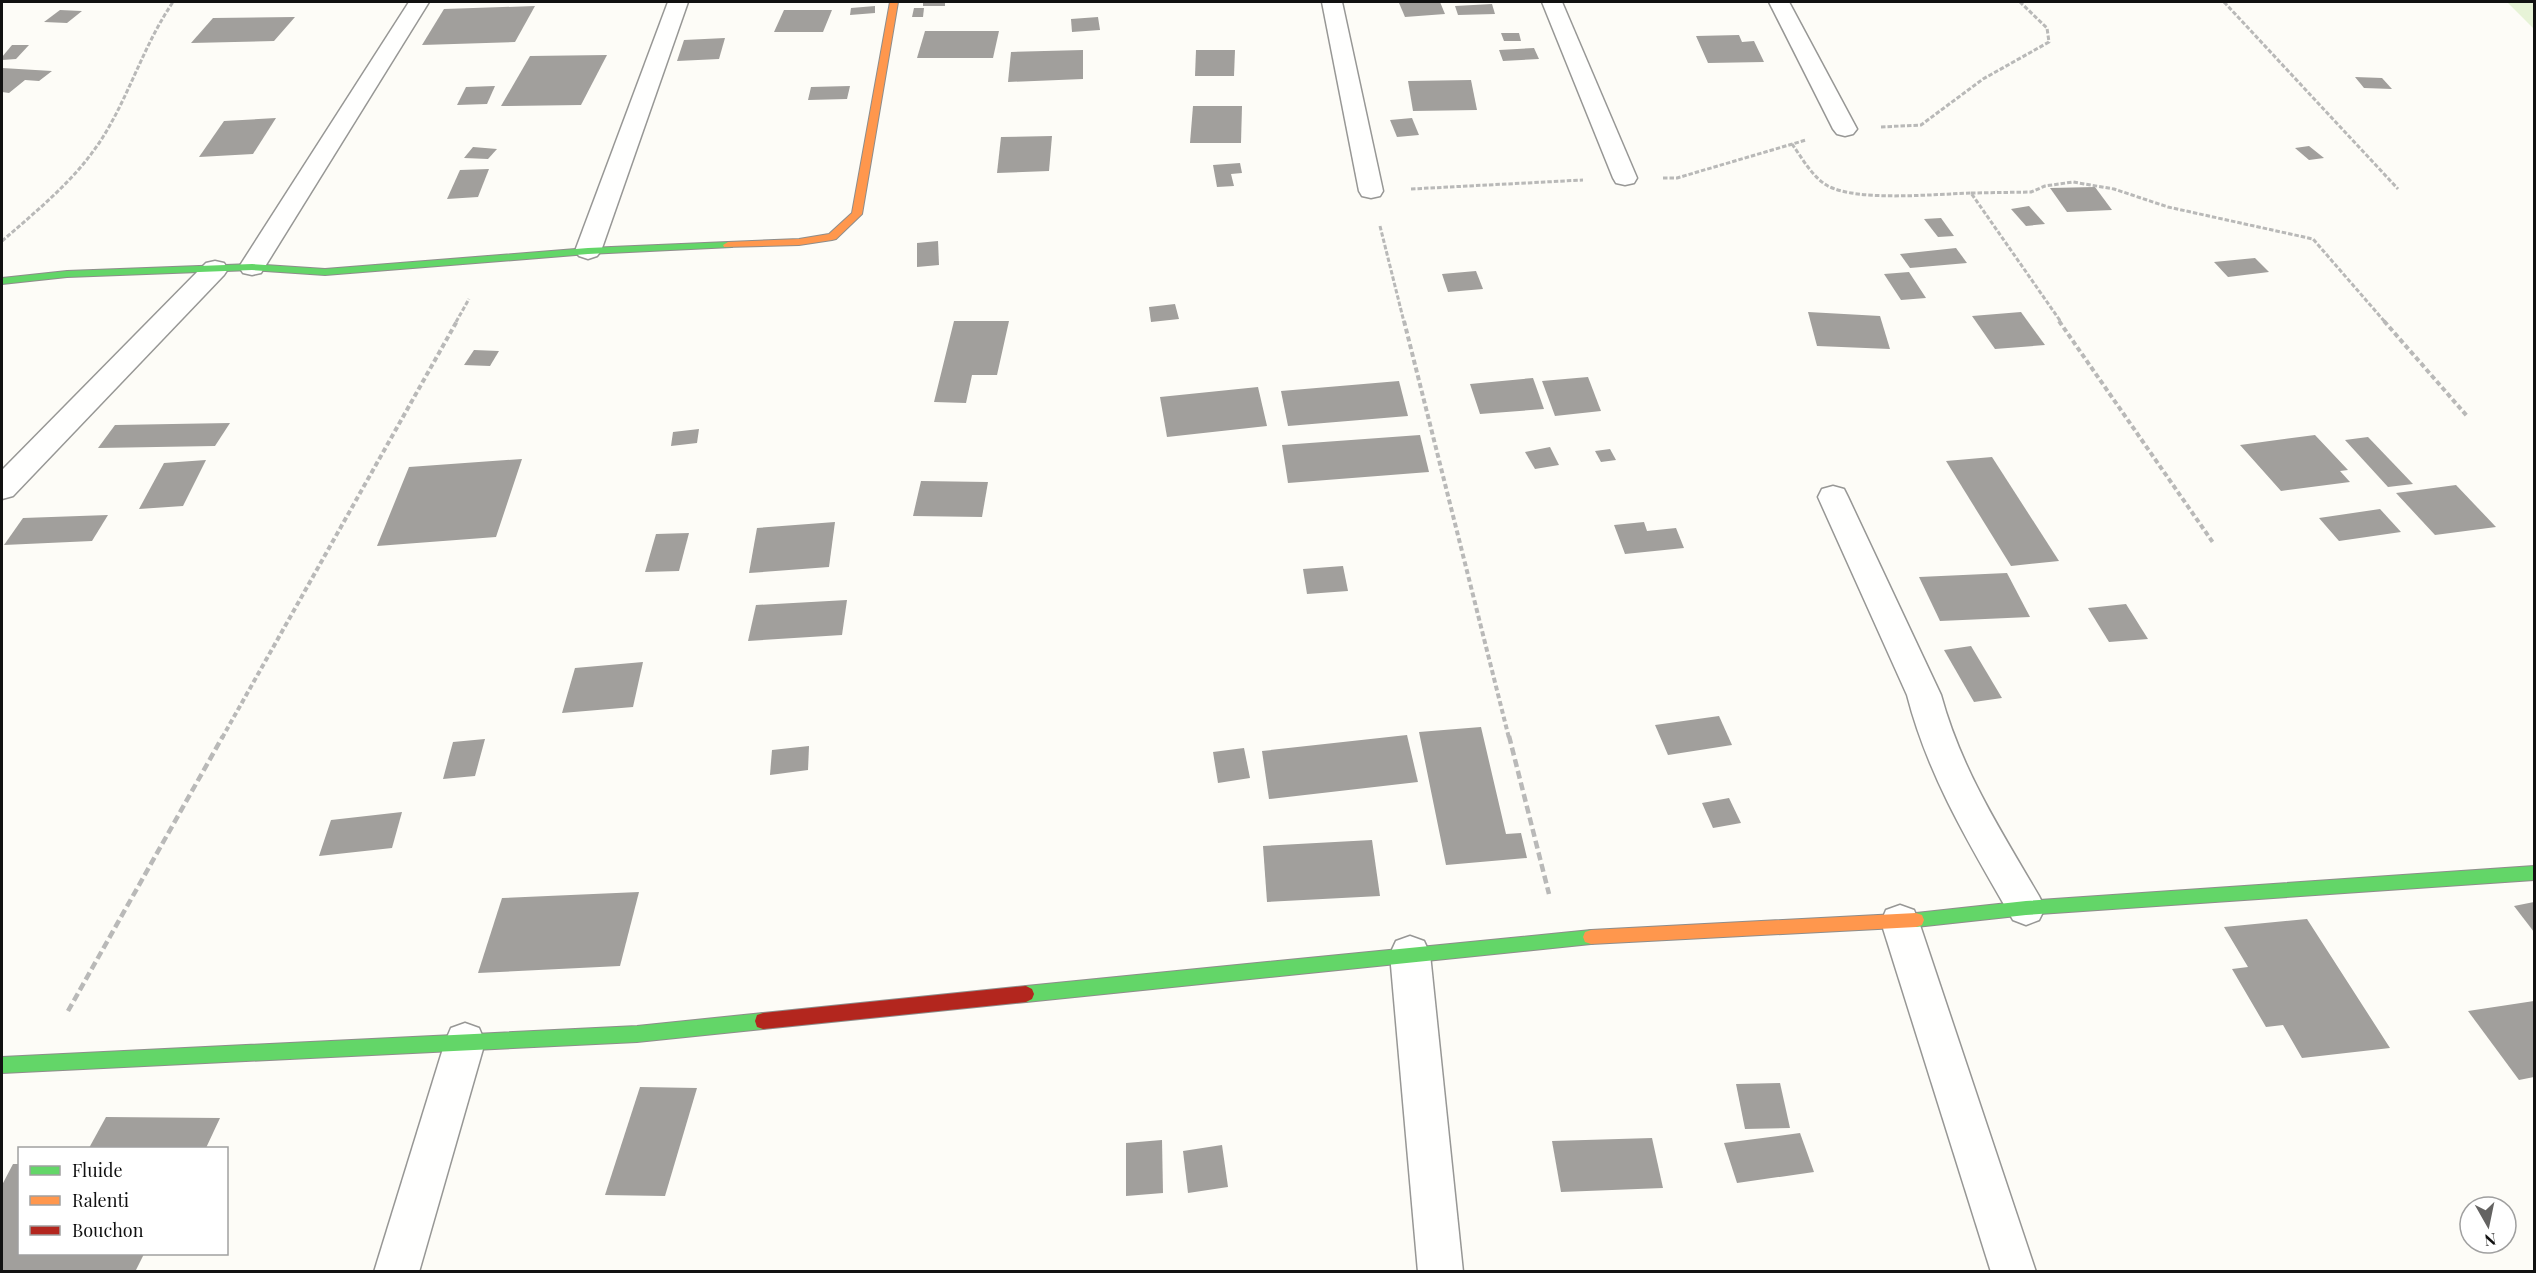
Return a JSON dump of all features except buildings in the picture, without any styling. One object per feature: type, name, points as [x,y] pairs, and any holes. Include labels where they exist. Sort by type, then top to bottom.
[{"type":"street","points":[[252,267],[419,2]]},
{"type":"street","points":[[588,251],[678,2]]},
{"type":"street","points":[[2,281],[67,274],[252,267],[325,272],[588,251],[800,242],[832,237],[857,214],[894,2]]},
{"type":"street","points":[[1332,2],[1371,191]]},
{"type":"street","points":[[1552,2],[1625,178]]},
{"type":"street","points":[[1779,2],[1845,129]]},
{"type":"street","points":[[2,488],[215,269]]},
{"type":"street","points":[[1833,497],[1924,695],[1930,724],[1956,787],[2026,908]]},
{"type":"street","points":[[2,1065],[637,1034],[1560,939],[1900,922],[2026,908],[2535,873]]},
{"type":"street","points":[[1900,922],[2014,1272]]},
{"type":"street","points":[[1410,954],[1441,1272]]},
{"type":"street","points":[[396,1272],[465,1042]]},
{"type":"path","points":[[2,241],[65,186],[86,163],[106,132],[157,25],[173,2]]},
{"type":"path","points":[[1845,129],[1922,125],[1983,79],[2049,42],[2047,28],[2019,2]]},
{"type":"path","points":[[2224,2],[2398,189]]},
{"type":"path","points":[[1792,144],[1815,175],[1829,186],[1851,193],[2031,192],[2045,186],[2073,182],[2114,189],[2168,207],[2313,239],[2467,416]]},
{"type":"path","points":[[1371,191],[1560,939]]},
{"type":"path","points":[[1971,193],[2214,544]]},
{"type":"path","points":[[38,1063],[492,259]]},
{"type":"green space","points":[[2507,2],[2534,2],[2534,29]]},
{"type":"traffic: fast","points":[[2,281],[67,274],[252,267],[325,272],[588,251],[728,245]]},
{"type":"traffic: fast","points":[[1916,920],[2026,908],[2534,873]]},
{"type":"traffic: fast","points":[[1026,994],[1591,937]]},
{"type":"traffic: fast","points":[[2,1065],[637,1034],[763,1021]]},
{"type":"traffic: slow","points":[[728,245],[799,242],[832,237],[857,214],[894,2]]},
{"type":"traffic: slow","points":[[1591,937],[1916,920]]},
{"type":"traffic: jam","points":[[763,1021],[1026,994]]}]
